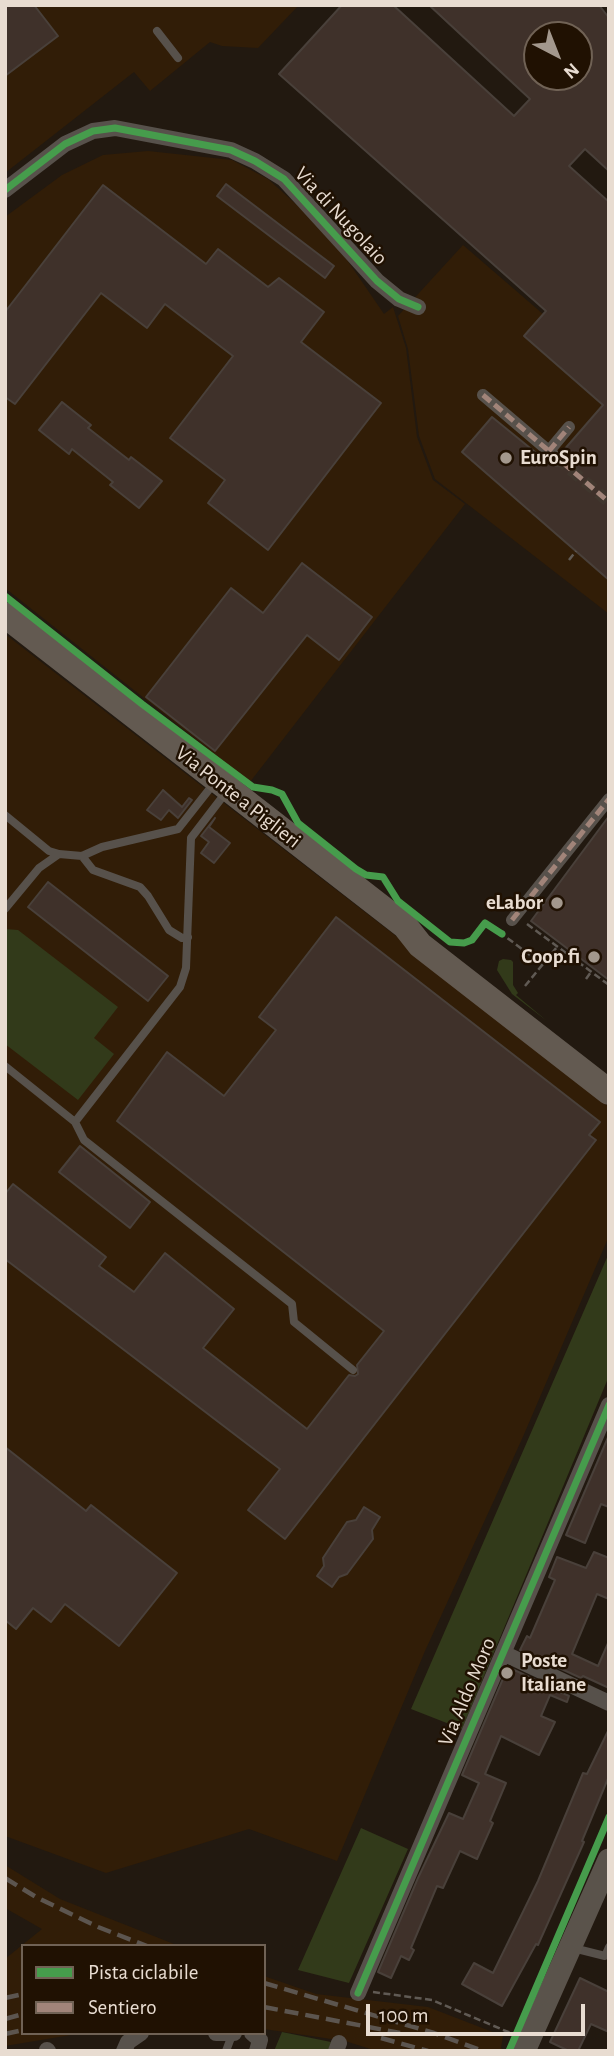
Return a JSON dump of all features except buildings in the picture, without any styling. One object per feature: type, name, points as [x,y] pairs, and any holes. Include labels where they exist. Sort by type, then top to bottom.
[{"type":"main road","name":"Via Ponte a Piglieri","points":[[5,615],[405,926],[425,949],[609,1092]]},
{"type":"main road","name":"Via Ponte a Piglieri","points":[[405,926],[425,936],[453,956],[609,1076]]},
{"type":"main road","points":[[518,2039],[570,1947],[608,1866]]},
{"type":"street","name":"Via di Nugolaio","points":[[5,190],[65,144],[101,129],[115,128],[230,150],[255,161],[284,179],[377,282],[399,299],[418,307]]},
{"type":"street","points":[[483,395],[553,454],[569,427]]},
{"type":"street","points":[[514,918],[608,801]]},
{"type":"street","name":"Via Aldo Moro","points":[[358,1991],[609,1405]]},
{"type":"street","points":[[503,1653],[609,1703]]},
{"type":"street","points":[[124,2051],[128,2042],[138,2035]]},
{"type":"street","points":[[254,2035],[260,2040],[257,2051]]},
{"type":"lane","points":[[157,31],[178,58]]},
{"type":"lane","points":[[5,815],[49,851],[82,856],[96,848],[177,829],[223,784]]},
{"type":"lane","points":[[75,1122],[180,987],[186,968],[191,838],[223,784]]},
{"type":"lane","points":[[5,909],[39,868],[59,854]]},
{"type":"lane","points":[[82,856],[93,870],[140,887],[149,896],[169,930],[188,937]]},
{"type":"lane","points":[[5,1066],[75,1122],[83,1140],[292,1304],[294,1322],[353,1370]]},
{"type":"lane","points":[[570,1947],[605,1956],[609,1947]]},
{"type":"path","points":[[569,561],[576,551]]},
{"type":"path","points":[[514,918],[609,985]]},
{"type":"path","points":[[494,928],[542,964]]},
{"type":"path","points":[[526,986],[557,947]]},
{"type":"path","points":[[586,979],[591,972]]},
{"type":"path","points":[[358,1991],[432,2000],[518,2039]]},
{"type":"shaded area","points":[[5,5],[299,5],[258,48],[222,46],[210,42],[150,91],[134,72],[5,173]]},
{"type":"shaded area","points":[[148,151],[232,160],[268,179],[299,207],[345,257],[384,314],[393,307],[406,348],[417,437],[433,480],[465,504],[250,782],[5,588],[5,217],[62,175],[103,155]]},
{"type":"shaded area","points":[[463,245],[609,371],[609,614],[435,479],[419,436],[408,349],[398,316]]},
{"type":"shaded area","points":[[5,634],[405,943],[609,1107],[609,1236],[522,1439],[425,1651],[337,1861],[249,1829],[106,1873],[5,1836]]},
{"type":"shaded area","points":[[5,1865],[60,1899],[174,1944],[24,1944],[42,1929],[5,1908]]},
{"type":"shaded area","points":[[21,1946],[21,2035],[71,2035],[5,2046],[5,1959]]},
{"type":"shaded area","points":[[266,1977],[316,1994],[428,2007],[503,2036],[501,2048],[506,2051],[377,2051],[345,2041],[266,2029]]},
{"type":"green space","points":[[5,929],[18,930],[118,1007],[94,1038],[114,1054],[78,1100],[5,1044]]},
{"type":"green space","points":[[503,959],[513,962],[513,985],[518,993],[516,995],[547,1021],[512,994],[497,970],[499,961]]},
{"type":"green space","points":[[609,1253],[609,1376],[462,1729],[411,1709]]},
{"type":"green space","points":[[361,1828],[408,1849],[349,1983],[298,1970]]},
{"type":"green space","points":[[282,2032],[331,2042],[328,2051],[274,2051]]},
{"type":"tunnel","points":[[557,458],[609,502]]},
{"type":"railway","points":[[5,1878],[36,1897],[98,1927],[142,1944]]},
{"type":"railway","points":[[266,1984],[434,2033],[483,2051]]},
{"type":"railway","points":[[5,1998],[21,1994]]},
{"type":"railway","points":[[266,2007],[400,2033]]},
{"type":"railway","points":[[5,2019],[21,2015]]},
{"type":"railway","points":[[5,2034],[21,2030]]},
{"type":"railway","points":[[381,2038],[428,2051]]},
{"type":"marked path","points":[[483,395],[609,502]]},
{"type":"marked path","points":[[549,451],[569,427]]},
{"type":"marked path","points":[[512,920],[609,799]]},
{"type":"cycle path","points":[[5,190],[65,144],[93,131],[115,128],[231,150],[284,179],[377,281],[399,299],[418,307]]},
{"type":"cycle path","points":[[5,596],[253,787],[282,794],[298,823],[356,869],[366,875],[383,877],[398,901],[450,942],[464,943],[472,940],[485,923],[502,934]]},
{"type":"cycle path","points":[[358,1993],[609,1405]]},
{"type":"cycle path","points":[[509,2051],[609,1817]]},
{"type":"place","name":"EuroSpin","points":[[506,458]]},
{"type":"place","name":"eLabor","points":[[557,903]]},
{"type":"place","name":"Coop.fi","points":[[594,957]]},
{"type":"place","name":"Poste Italiane","points":[[507,1673]]}]
